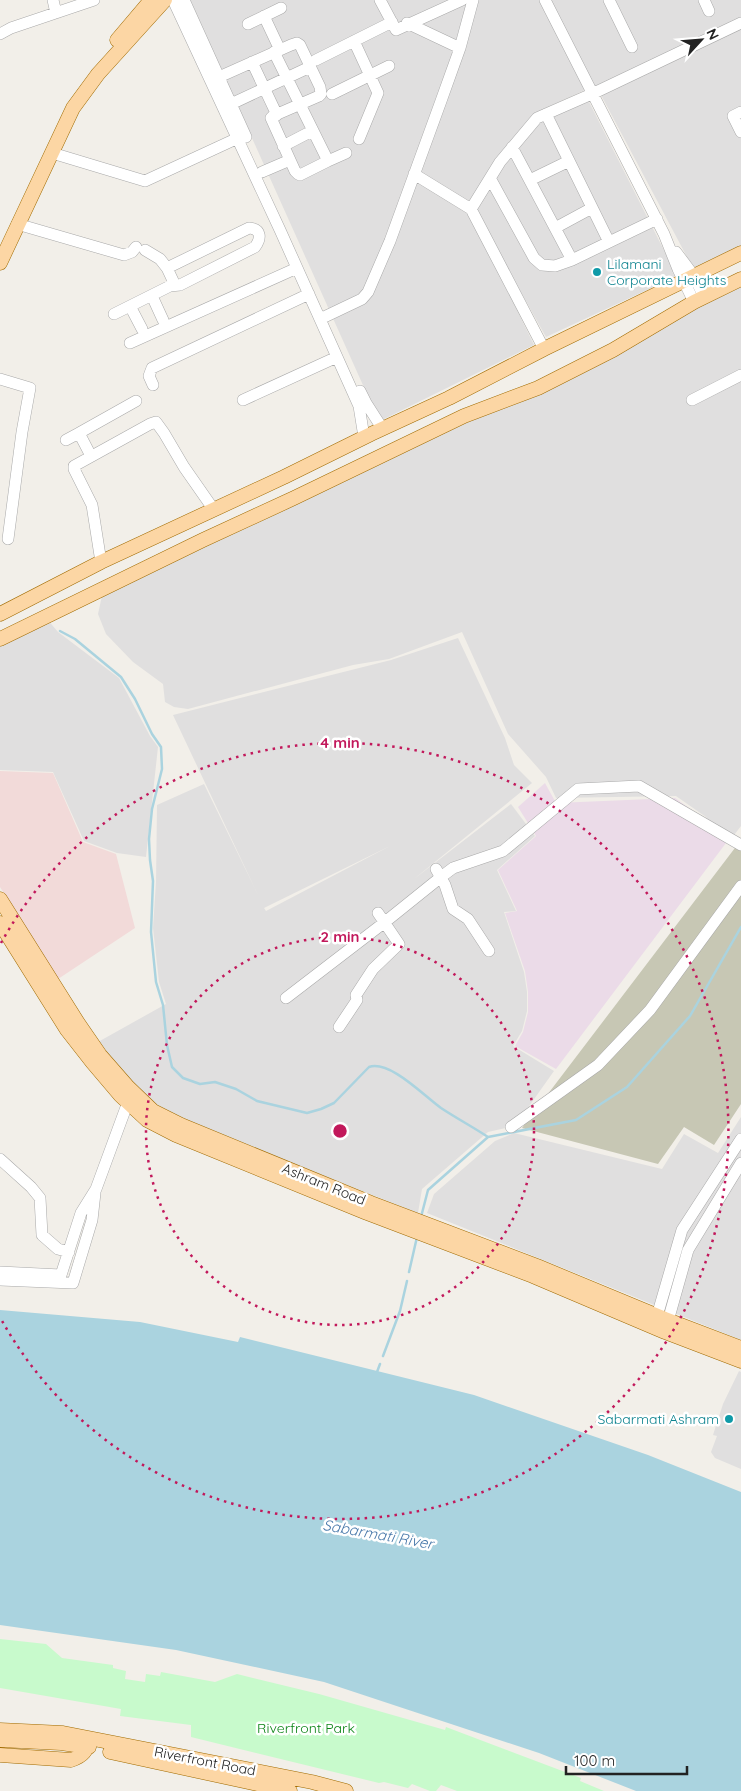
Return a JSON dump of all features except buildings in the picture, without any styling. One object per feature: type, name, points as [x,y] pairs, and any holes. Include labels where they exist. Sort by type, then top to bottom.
[{"type":"main road","points":[[0,246],[68,105],[92,69],[151,0]]},
{"type":"main road","points":[[0,262],[73,108],[98,74],[165,0]]},
{"type":"main road","points":[[0,614],[101,562],[284,478],[382,428],[449,398],[544,349],[741,253]]},
{"type":"main road","points":[[0,639],[455,420],[538,388],[613,350],[699,300],[741,279]]},
{"type":"main road","name":"Ashram Road","points":[[0,899],[78,1023],[132,1098]]},
{"type":"main road","name":"Ashram Road","points":[[0,923],[67,1030],[92,1062],[132,1098],[153,1111],[181,1126],[537,1266],[741,1361]]},
{"type":"main road","name":"Ashram Road","points":[[661,1324],[741,1348]]},
{"type":"main road","points":[[0,1730],[62,1738]]},
{"type":"main road","points":[[0,1740],[62,1738]]},
{"type":"main road","name":"Riverfront Road","points":[[62,1738],[312,1782],[346,1791]]},
{"type":"main road","points":[[0,1755],[71,1760],[81,1757],[88,1742]]},
{"type":"main road","name":"Riverfront Road","points":[[88,1742],[290,1791]]},
{"type":"street","points":[[53,0],[56,13]]},
{"type":"street","points":[[0,34],[11,28],[94,0]]},
{"type":"street","points":[[173,0],[308,294],[323,317],[366,403],[382,428]]},
{"type":"street","points":[[184,0],[262,172],[323,317],[337,357],[359,406],[364,437]]},
{"type":"street","points":[[380,0],[390,19]]},
{"type":"street","points":[[410,23],[462,0]]},
{"type":"street","points":[[323,317],[362,299],[368,292],[390,241],[460,48],[473,0]]},
{"type":"street","points":[[546,0],[699,300]]},
{"type":"street","points":[[609,0],[632,47]]},
{"type":"street","points":[[704,0],[709,11]]},
{"type":"street","points":[[248,24],[281,8]]},
{"type":"street","points":[[264,16],[286,78],[328,161]]},
{"type":"street","points":[[231,104],[313,64],[390,19],[410,23],[460,48]]},
{"type":"street","points":[[471,209],[500,162],[537,118],[741,23]]},
{"type":"street","points":[[354,41],[378,94],[360,139]]},
{"type":"street","points":[[219,78],[298,43],[313,64],[322,91],[321,94],[271,118],[271,120],[295,171],[300,175],[346,153]]},
{"type":"street","points":[[252,62],[277,115]]},
{"type":"street","points":[[332,94],[389,66]]},
{"type":"street","points":[[741,112],[733,116],[741,132]]},
{"type":"street","points":[[546,114],[609,242]]},
{"type":"street","points":[[283,146],[312,131]]},
{"type":"street","points":[[52,153],[145,181],[238,138]]},
{"type":"street","points":[[512,148],[572,260]]},
{"type":"street","points":[[262,172],[290,160]]},
{"type":"street","points":[[530,180],[569,161]]},
{"type":"street","points":[[414,174],[471,209],[544,349]]},
{"type":"street","points":[[490,178],[534,258],[542,265],[554,266],[572,260],[657,219]]},
{"type":"street","points":[[555,228],[592,208]]},
{"type":"street","points":[[259,232],[277,223]]},
{"type":"street","points":[[18,224],[124,255],[140,249],[160,259],[176,285]]},
{"type":"street","points":[[114,314],[176,285],[180,285],[255,248],[259,242],[259,232],[254,228],[249,228],[167,268]]},
{"type":"street","points":[[130,343],[297,268]]},
{"type":"street","points":[[153,385],[149,376],[152,368],[308,294]]},
{"type":"street","points":[[152,296],[163,320]]},
{"type":"street","points":[[130,306],[142,329]]},
{"type":"street","points":[[243,400],[337,357]]},
{"type":"street","points":[[692,400],[741,375]]},
{"type":"street","points":[[0,379],[30,388],[22,432],[8,539]]},
{"type":"street","points":[[66,440],[136,401]]},
{"type":"street","points":[[101,562],[92,505],[74,469],[76,464],[156,422],[214,510]]},
{"type":"street","points":[[79,433],[91,456]]},
{"type":"street","points":[[286,998],[382,917],[438,873],[503,851],[578,789],[639,786],[741,845]]},
{"type":"street","points":[[438,873],[453,909],[468,919],[489,951]]},
{"type":"street","points":[[511,1127],[598,1065],[605,1058],[650,1010],[741,886]]},
{"type":"street","points":[[339,1026],[350,1012],[357,1000],[356,995],[373,969],[399,944],[382,917]]},
{"type":"street","points":[[0,1272],[61,1275],[81,1213],[96,1189],[132,1098]]},
{"type":"street","points":[[661,1324],[682,1230],[741,1139]]},
{"type":"street","points":[[0,1159],[32,1187],[40,1198],[42,1235],[58,1249],[68,1252]]},
{"type":"street","points":[[661,1324],[688,1250],[741,1163]]},
{"type":"street","points":[[0,1280],[73,1283],[92,1220],[96,1189]]},
{"type":"shaded area","points":[[190,0],[539,0],[587,89],[533,114],[490,167],[469,212],[534,345],[382,420],[371,403]]},
{"type":"shaded area","points":[[548,0],[741,0],[741,21],[596,91]]},
{"type":"shaded area","points":[[741,27],[741,110],[732,115],[741,134],[741,251],[695,272],[601,95]]},
{"type":"shaded area","points":[[585,94],[677,276],[546,337],[474,208],[534,115]]},
{"type":"shaded area","points":[[741,284],[741,826],[728,843],[706,817],[676,796],[556,798],[546,777],[508,734],[462,632],[389,659],[353,665],[188,709],[174,707],[165,702],[163,684],[133,662],[106,634],[98,614],[103,591]]},
{"type":"shaded area","points":[[47,619],[58,632],[119,678],[150,736],[158,747],[146,857],[117,853],[84,841],[53,772],[0,770],[0,642]]},
{"type":"shaded area","points":[[458,638],[505,738],[514,765],[532,783],[414,879],[511,804],[535,836],[497,870],[516,911],[504,912],[524,972],[527,992],[527,1011],[522,1031],[513,1046],[554,1071],[515,1126],[488,1132],[422,1189],[418,1213],[155,1109],[132,1088],[98,1042],[166,1004],[159,982],[153,928],[156,882],[157,805],[204,784],[259,897],[173,715],[391,660]],"holes":[[[390,846],[266,911],[264,908]]]},
{"type":"shaded area","points":[[0,771],[53,773],[83,842],[116,854],[135,928],[58,979],[0,887]]},
{"type":"shaded area","points":[[545,783],[556,803],[675,798],[704,819],[726,843],[556,1069],[515,1046],[523,1032],[528,1012],[528,992],[525,971],[505,913],[517,911],[498,870],[536,836],[518,807]]},
{"type":"shaded area","points":[[741,840],[741,1104],[714,1145],[684,1127],[658,1164],[522,1128]]},
{"type":"shaded area","points":[[741,1117],[741,1340],[427,1213],[434,1194],[495,1141],[514,1133],[662,1169],[684,1134],[718,1153]]},
{"type":"shaded area","name":"Sabarmati Ashram","points":[[739,1371],[741,1372],[741,1469],[715,1458],[711,1452],[717,1436],[713,1435],[723,1404]]},
{"type":"green space","name":"Riverfront Park","points":[[0,1639],[46,1644],[62,1658],[113,1665],[113,1668],[126,1671],[125,1679],[145,1682],[146,1674],[160,1676],[161,1672],[215,1682],[237,1674],[319,1694],[445,1730],[446,1727],[581,1778],[580,1781],[604,1791],[457,1791],[441,1785],[436,1791],[430,1791],[412,1784],[408,1788],[384,1782],[379,1783],[191,1737],[191,1725],[120,1716],[121,1709],[0,1688]]},
{"type":"water","name":"Sabarmati River","points":[[0,1310],[140,1322],[238,1342],[240,1337],[474,1395],[648,1455],[741,1492],[741,1791],[636,1791],[539,1753],[324,1682],[176,1650],[0,1625]]},
{"type":"waterway","points":[[60,631],[75,639],[121,677],[161,747],[162,769],[152,809],[149,839],[153,881],[151,932],[156,982],[163,1005],[167,1045],[172,1067],[183,1078],[200,1084],[215,1082],[236,1089],[257,1101],[307,1113],[334,1103],[369,1067],[377,1066],[387,1069],[407,1080],[441,1108],[488,1137]]},
{"type":"waterway","points":[[421,1217],[428,1190],[488,1137],[576,1120],[627,1087],[690,1016],[741,927]]},
{"type":"waterway","points":[[409,1272],[417,1237]]},
{"type":"waterway","points":[[383,1356],[400,1311],[407,1281]]},
{"type":"waterway","points":[[377,1372],[380,1364]]},
{"type":"place","name":"Lilamani Corporate Heights","points":[[597,272]]},
{"type":"place","name":"Sabarmati Ashram","points":[[729,1419]]}]
